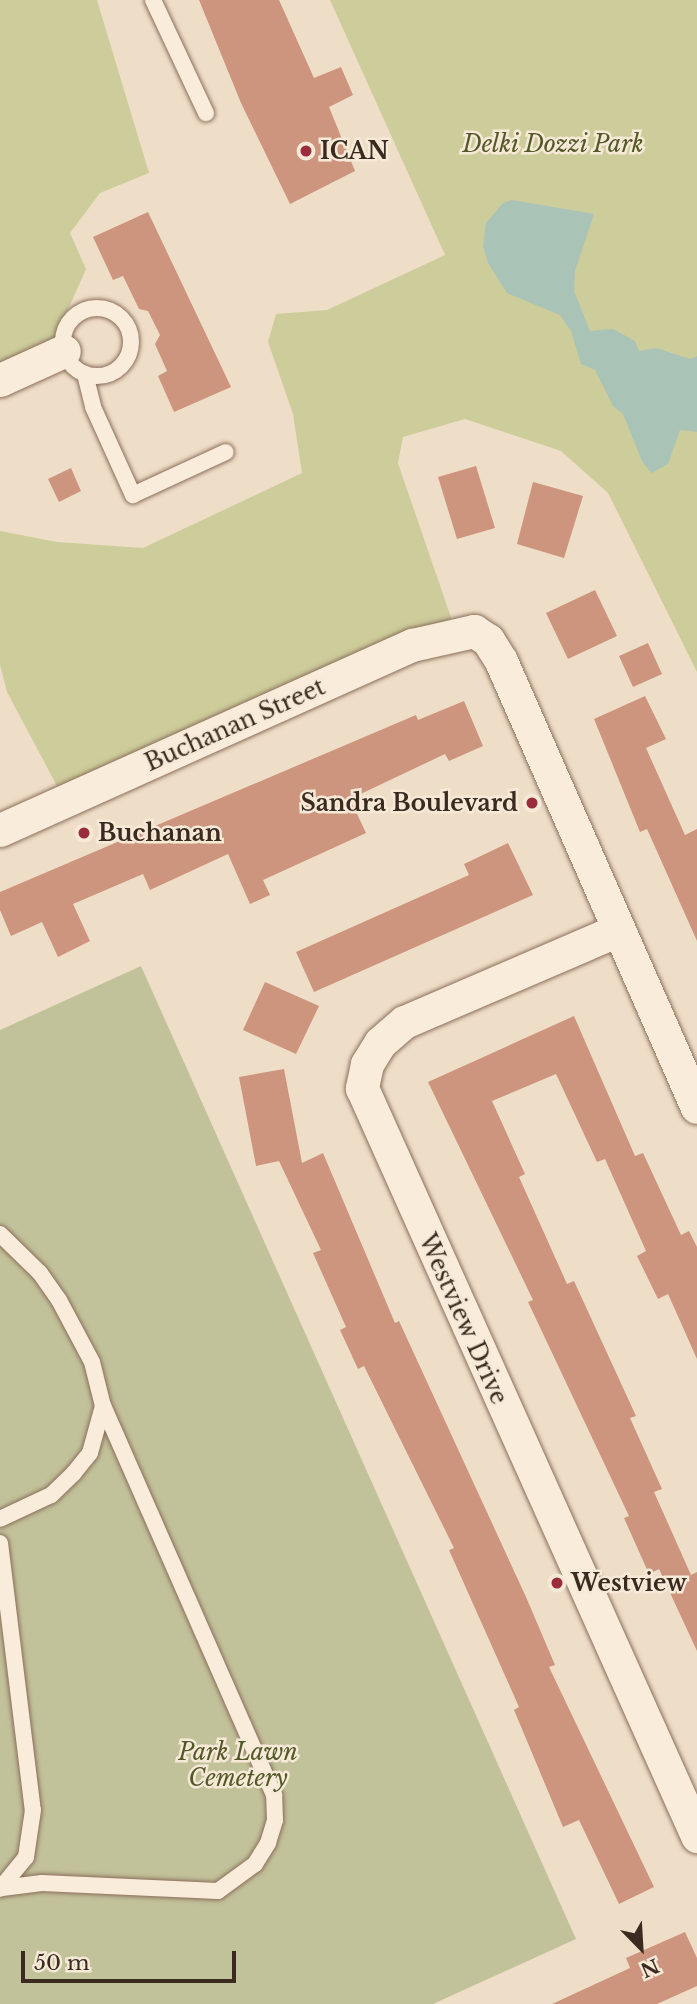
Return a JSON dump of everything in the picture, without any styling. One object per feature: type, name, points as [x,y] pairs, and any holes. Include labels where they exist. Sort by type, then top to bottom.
[{"type":"street","points":[[0,380],[75,363]]},
{"type":"street","name":"Buchanan Street","points":[[0,830],[412,645],[474,631],[488,640],[502,661],[618,930]]},
{"type":"street","points":[[618,930],[697,1107]]},
{"type":"street","name":"Westview Drive","points":[[618,930],[404,1022],[380,1043],[367,1064],[362,1088],[697,1836]]},
{"type":"lane","points":[[153,0],[206,113]]},
{"type":"lane","points":[[75,363],[133,495],[226,452]]},
{"type":"lane","points":[[0,1234],[40,1273],[92,1362],[103,1406],[274,1795],[275,1820],[268,1843],[255,1864],[218,1891],[42,1883],[1,1889]]},
{"type":"lane","points":[[0,1519],[51,1495],[74,1474],[90,1453],[103,1406]]},
{"type":"lane","points":[[0,1542],[33,1810],[26,1857],[1,1889]]},
{"type":"green space","points":[[0,0],[97,0],[149,173],[100,193],[70,233],[86,269],[63,321],[59,343],[0,382]]},
{"type":"green space","name":"Delki Dozzi Park","points":[[330,0],[697,0],[697,672],[608,493],[561,451],[465,419],[403,437],[398,463],[457,635],[66,803],[7,692],[0,665],[0,531],[57,542],[143,548],[302,473],[293,414],[268,342],[276,314],[327,310],[445,255]]},
{"type":"green space","name":"Park Lawn Cemetery","points":[[141,966],[576,1939],[433,2004],[0,2004],[0,1030]]},
{"type":"shaded area","points":[[512,200],[594,214],[575,271],[574,291],[590,331],[613,329],[635,341],[639,351],[656,348],[690,359],[697,356],[697,432],[680,430],[668,464],[651,473],[642,461],[623,414],[613,406],[595,370],[581,364],[571,331],[560,315],[507,293],[488,263],[483,246],[486,223],[503,203]]},
{"type":"building","name":"ICAN","points":[[199,0],[279,0],[314,78],[341,67],[353,95],[329,107],[355,171],[290,204],[241,103]]},
{"type":"building","points":[[148,212],[231,387],[174,412],[158,376],[167,371],[155,344],[160,335],[148,311],[139,309],[123,276],[113,280],[93,237]]},
{"type":"building","points":[[476,466],[495,528],[457,539],[438,477]]},
{"type":"building","points":[[71,468],[81,491],[59,502],[48,479]]},
{"type":"building","points":[[533,482],[583,496],[564,558],[517,544]]},
{"type":"building","points":[[595,590],[617,636],[568,659],[546,613]]},
{"type":"building","points":[[648,643],[662,674],[633,687],[619,656]]},
{"type":"building","points":[[645,696],[666,739],[646,748],[685,835],[697,829],[697,941],[647,829],[640,832],[594,719]]},
{"type":"building","points":[[464,701],[483,746],[449,761],[445,754],[350,799],[366,833],[263,880],[270,895],[250,904],[228,854],[150,890],[143,874],[73,904],[90,941],[58,957],[42,922],[11,936],[0,910],[0,892],[416,715],[418,720]]},
{"type":"building","points":[[508,843],[533,895],[314,992],[296,952],[469,875],[464,864]]},
{"type":"building","points":[[265,982],[319,1006],[296,1054],[243,1030]]},
{"type":"building","points":[[574,1016],[635,1156],[643,1153],[681,1235],[689,1231],[697,1247],[697,1359],[668,1294],[658,1299],[637,1256],[646,1251],[605,1159],[597,1162],[556,1074],[492,1101],[525,1174],[519,1177],[567,1284],[574,1281],[636,1416],[630,1418],[662,1489],[654,1492],[691,1575],[697,1572],[697,1651],[659,1569],[649,1574],[624,1518],[629,1516],[528,1302],[533,1300],[428,1082]]},
{"type":"building","points":[[284,1069],[302,1163],[323,1153],[395,1323],[399,1321],[526,1597],[555,1665],[549,1667],[654,1887],[619,1904],[579,1820],[563,1827],[514,1710],[519,1707],[449,1550],[454,1548],[364,1366],[358,1369],[340,1330],[346,1327],[313,1253],[321,1250],[279,1161],[256,1166],[239,1077]]},
{"type":"building","points":[[685,1932],[697,1958],[697,1986],[657,2004],[552,2004],[630,1968],[626,1958]]},
{"type":"place","name":"ICAN","points":[[306,151]]},
{"type":"place","name":"Sandra Boulevard","points":[[532,803]]},
{"type":"place","name":"Buchanan","points":[[84,833]]},
{"type":"place","name":"Westview","points":[[557,1583]]}]
